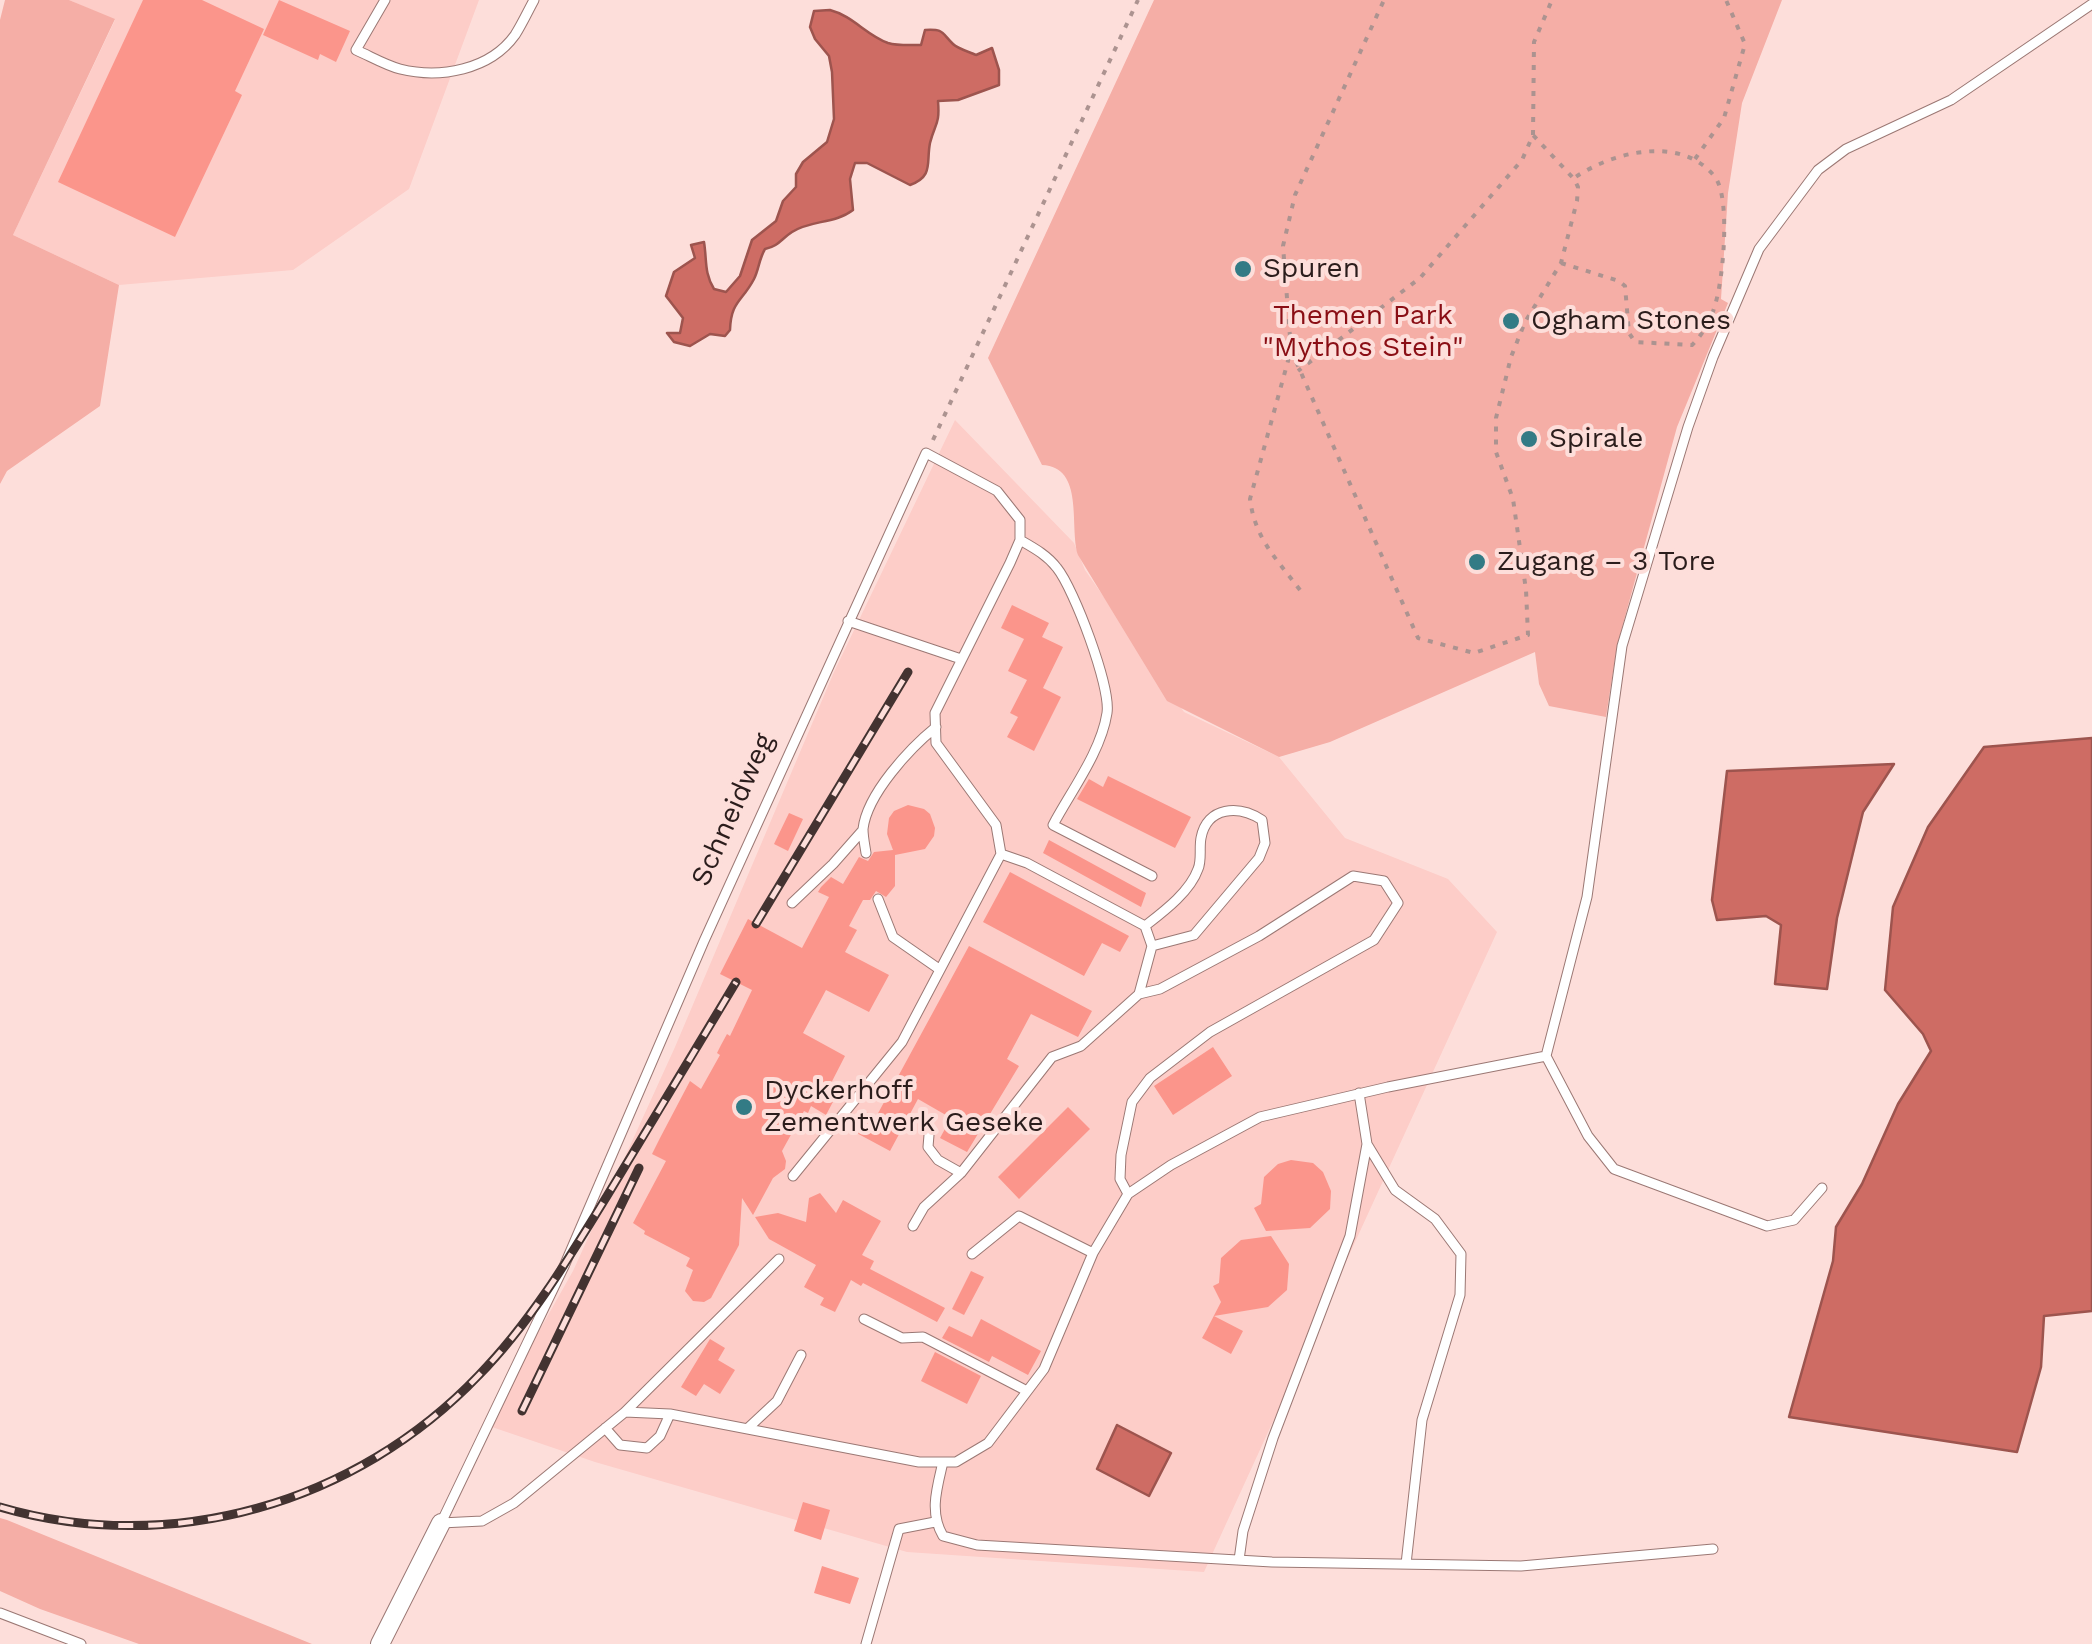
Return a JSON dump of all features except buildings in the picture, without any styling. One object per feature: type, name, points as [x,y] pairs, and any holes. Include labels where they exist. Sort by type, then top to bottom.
[{"type":"street","name":"Schneidweg","points":[[380,1644],[441,1523]]},
{"type":"lane","points":[[386,0],[356,50],[399,69],[433,73],[474,67],[496,56],[514,36],[534,0]]},
{"type":"lane","points":[[1822,1188],[1794,1220],[1767,1226],[1614,1169],[1588,1136],[1546,1056],[1587,897],[1622,646],[1688,427],[1759,249],[1818,170],[1846,149],[1951,100],[2092,4]]},
{"type":"lane","points":[[793,1176],[902,1042],[1000,854],[996,826],[936,743],[936,713],[1020,540],[1020,520],[997,491],[926,453]]},
{"type":"lane","name":"Schneidweg","points":[[441,1523],[566,1264],[704,941],[926,453]]},
{"type":"lane","points":[[1020,540],[1059,569],[1104,680],[1108,710],[1100,738],[1053,825],[1152,876]]},
{"type":"lane","points":[[848,620],[961,659]]},
{"type":"lane","points":[[866,853],[864,830],[870,809],[908,749],[936,727]]},
{"type":"lane","points":[[1145,926],[1173,903],[1198,870],[1201,834],[1215,815],[1237,809],[1262,820],[1265,843],[1259,858],[1194,934],[1152,946]]},
{"type":"lane","points":[[792,903],[864,830]]},
{"type":"lane","points":[[1000,854],[1027,864],[1145,926],[1152,946],[1139,994]]},
{"type":"lane","points":[[913,1226],[924,1207],[961,1173],[1052,1057],[1081,1046],[1139,994],[1160,989],[1259,936],[1353,876],[1384,881],[1398,903],[1374,940],[1210,1032],[1150,1078],[1132,1102],[1121,1155],[1120,1179],[1128,1194]]},
{"type":"lane","points":[[878,900],[893,937],[939,968]]},
{"type":"lane","points":[[626,1412],[670,1414],[918,1462],[956,1462],[988,1443],[1044,1369],[1093,1253],[1128,1194],[1171,1165],[1260,1117],[1546,1056]]},
{"type":"lane","points":[[1239,1560],[1243,1531],[1273,1438],[1350,1236],[1367,1144],[1359,1094]]},
{"type":"lane","points":[[929,1135],[928,1147],[938,1160],[961,1173]]},
{"type":"lane","points":[[1367,1144],[1394,1190],[1435,1219],[1461,1254],[1460,1296],[1422,1420],[1406,1564]]},
{"type":"lane","points":[[972,1254],[1019,1216],[1093,1253]]},
{"type":"lane","points":[[441,1523],[482,1521],[514,1503],[626,1412],[779,1259]]},
{"type":"lane","points":[[864,1319],[902,1338],[923,1337],[1027,1392]]},
{"type":"lane","points":[[747,1429],[777,1400],[801,1355]]},
{"type":"lane","points":[[605,1428],[620,1445],[647,1448],[660,1436],[670,1414]]},
{"type":"lane","points":[[942,1462],[934,1504],[935,1522],[943,1536],[977,1546],[1239,1560],[1521,1566],[1713,1548]]},
{"type":"lane","points":[[866,1644],[900,1529],[935,1522]]},
{"type":"lane","points":[[0,1613],[81,1644]]},
{"type":"path","points":[[926,453],[1138,0]]},
{"type":"path","points":[[1384,0],[1295,195],[1283,246],[1291,350],[1418,638],[1474,653],[1528,635],[1513,499],[1496,452],[1496,418],[1524,322],[1561,263],[1578,186],[1533,135]]},
{"type":"path","points":[[1298,372],[1420,278],[1522,160],[1533,135],[1534,42],[1552,0]]},
{"type":"path","points":[[1694,160],[1724,118],[1745,44],[1726,0]]},
{"type":"path","points":[[1561,263],[1625,286],[1628,333],[1635,342],[1692,345],[1701,336],[1716,304],[1723,251],[1722,195],[1716,178],[1694,160],[1675,153],[1634,153],[1597,163],[1574,179]]},
{"type":"path","points":[[1291,350],[1250,499],[1253,523],[1260,536],[1300,590]]},
{"type":"shaded area","points":[[69,0],[479,0],[409,189],[293,270],[119,285],[13,235],[115,20]]},
{"type":"shaded area","points":[[830,10],[892,44],[921,45],[925,30],[931,30],[942,32],[955,46],[976,55],[992,48],[999,85],[958,100],[938,101],[928,168],[918,181],[910,185],[867,163],[855,163],[850,179],[853,210],[799,228],[765,249],[754,279],[735,307],[725,336],[710,334],[690,346],[674,342],[667,333],[680,333],[683,318],[666,296],[674,272],[695,258],[691,245],[704,242],[711,283],[714,289],[726,292],[740,276],[752,240],[776,221],[783,201],[796,187],[796,174],[803,162],[827,142],[834,119],[832,72],[829,56],[810,27],[814,11]]},
{"type":"shaded area","points":[[955,420],[1074,543],[1085,570],[1184,712],[1279,757],[1345,838],[1448,879],[1497,932],[1204,1572],[907,1552],[595,1462],[486,1425],[573,1271],[675,1047],[834,672]]},
{"type":"shaded area","points":[[2092,738],[2092,1311],[2044,1316],[2041,1367],[2017,1452],[1789,1417],[1833,1261],[1836,1227],[1862,1184],[1898,1104],[1931,1051],[1923,1034],[1885,990],[1893,907],[1928,827],[1984,747]]},
{"type":"shaded area","points":[[1894,764],[1863,812],[1837,918],[1827,989],[1775,984],[1781,925],[1766,916],[1717,920],[1712,900],[1727,771]]},
{"type":"shaded area","points":[[1117,1425],[1171,1453],[1149,1496],[1097,1469]]},
{"type":"green space","points":[[5,0],[69,0],[115,19],[13,235],[119,285],[100,406],[7,471],[0,484],[0,20]]},
{"type":"green space","name":"Themen Park \"Mythos Stein\"","points":[[1154,0],[1782,0],[1742,103],[1728,193],[1721,299],[1728,303],[1677,427],[1617,646],[1606,717],[1549,706],[1539,684],[1535,652],[1330,742],[1279,757],[1167,701],[1078,555],[1070,487],[1056,468],[1042,465],[988,358]]},
{"type":"green space","points":[[0,1518],[312,1644],[139,1644],[40,1609],[0,1591]]},
{"type":"railway","points":[[756,924],[908,672]]},
{"type":"railway","points":[[0,1507],[65,1521],[130,1526],[194,1521],[258,1508],[318,1487],[376,1457],[430,1420],[498,1355],[548,1289],[736,982]]},
{"type":"railway","points":[[522,1411],[639,1168]]},
{"type":"place","name":"Spuren","points":[[1243,269]]},
{"type":"place","name":"Ogham Stones","points":[[1511,321]]},
{"type":"place","name":"Spirale","points":[[1529,439]]},
{"type":"place","name":"Zugang – 3 Tore","points":[[1477,562]]},
{"type":"place","name":"Dyckerhoff Zementwerk Geseke","points":[[744,1107]]}]
